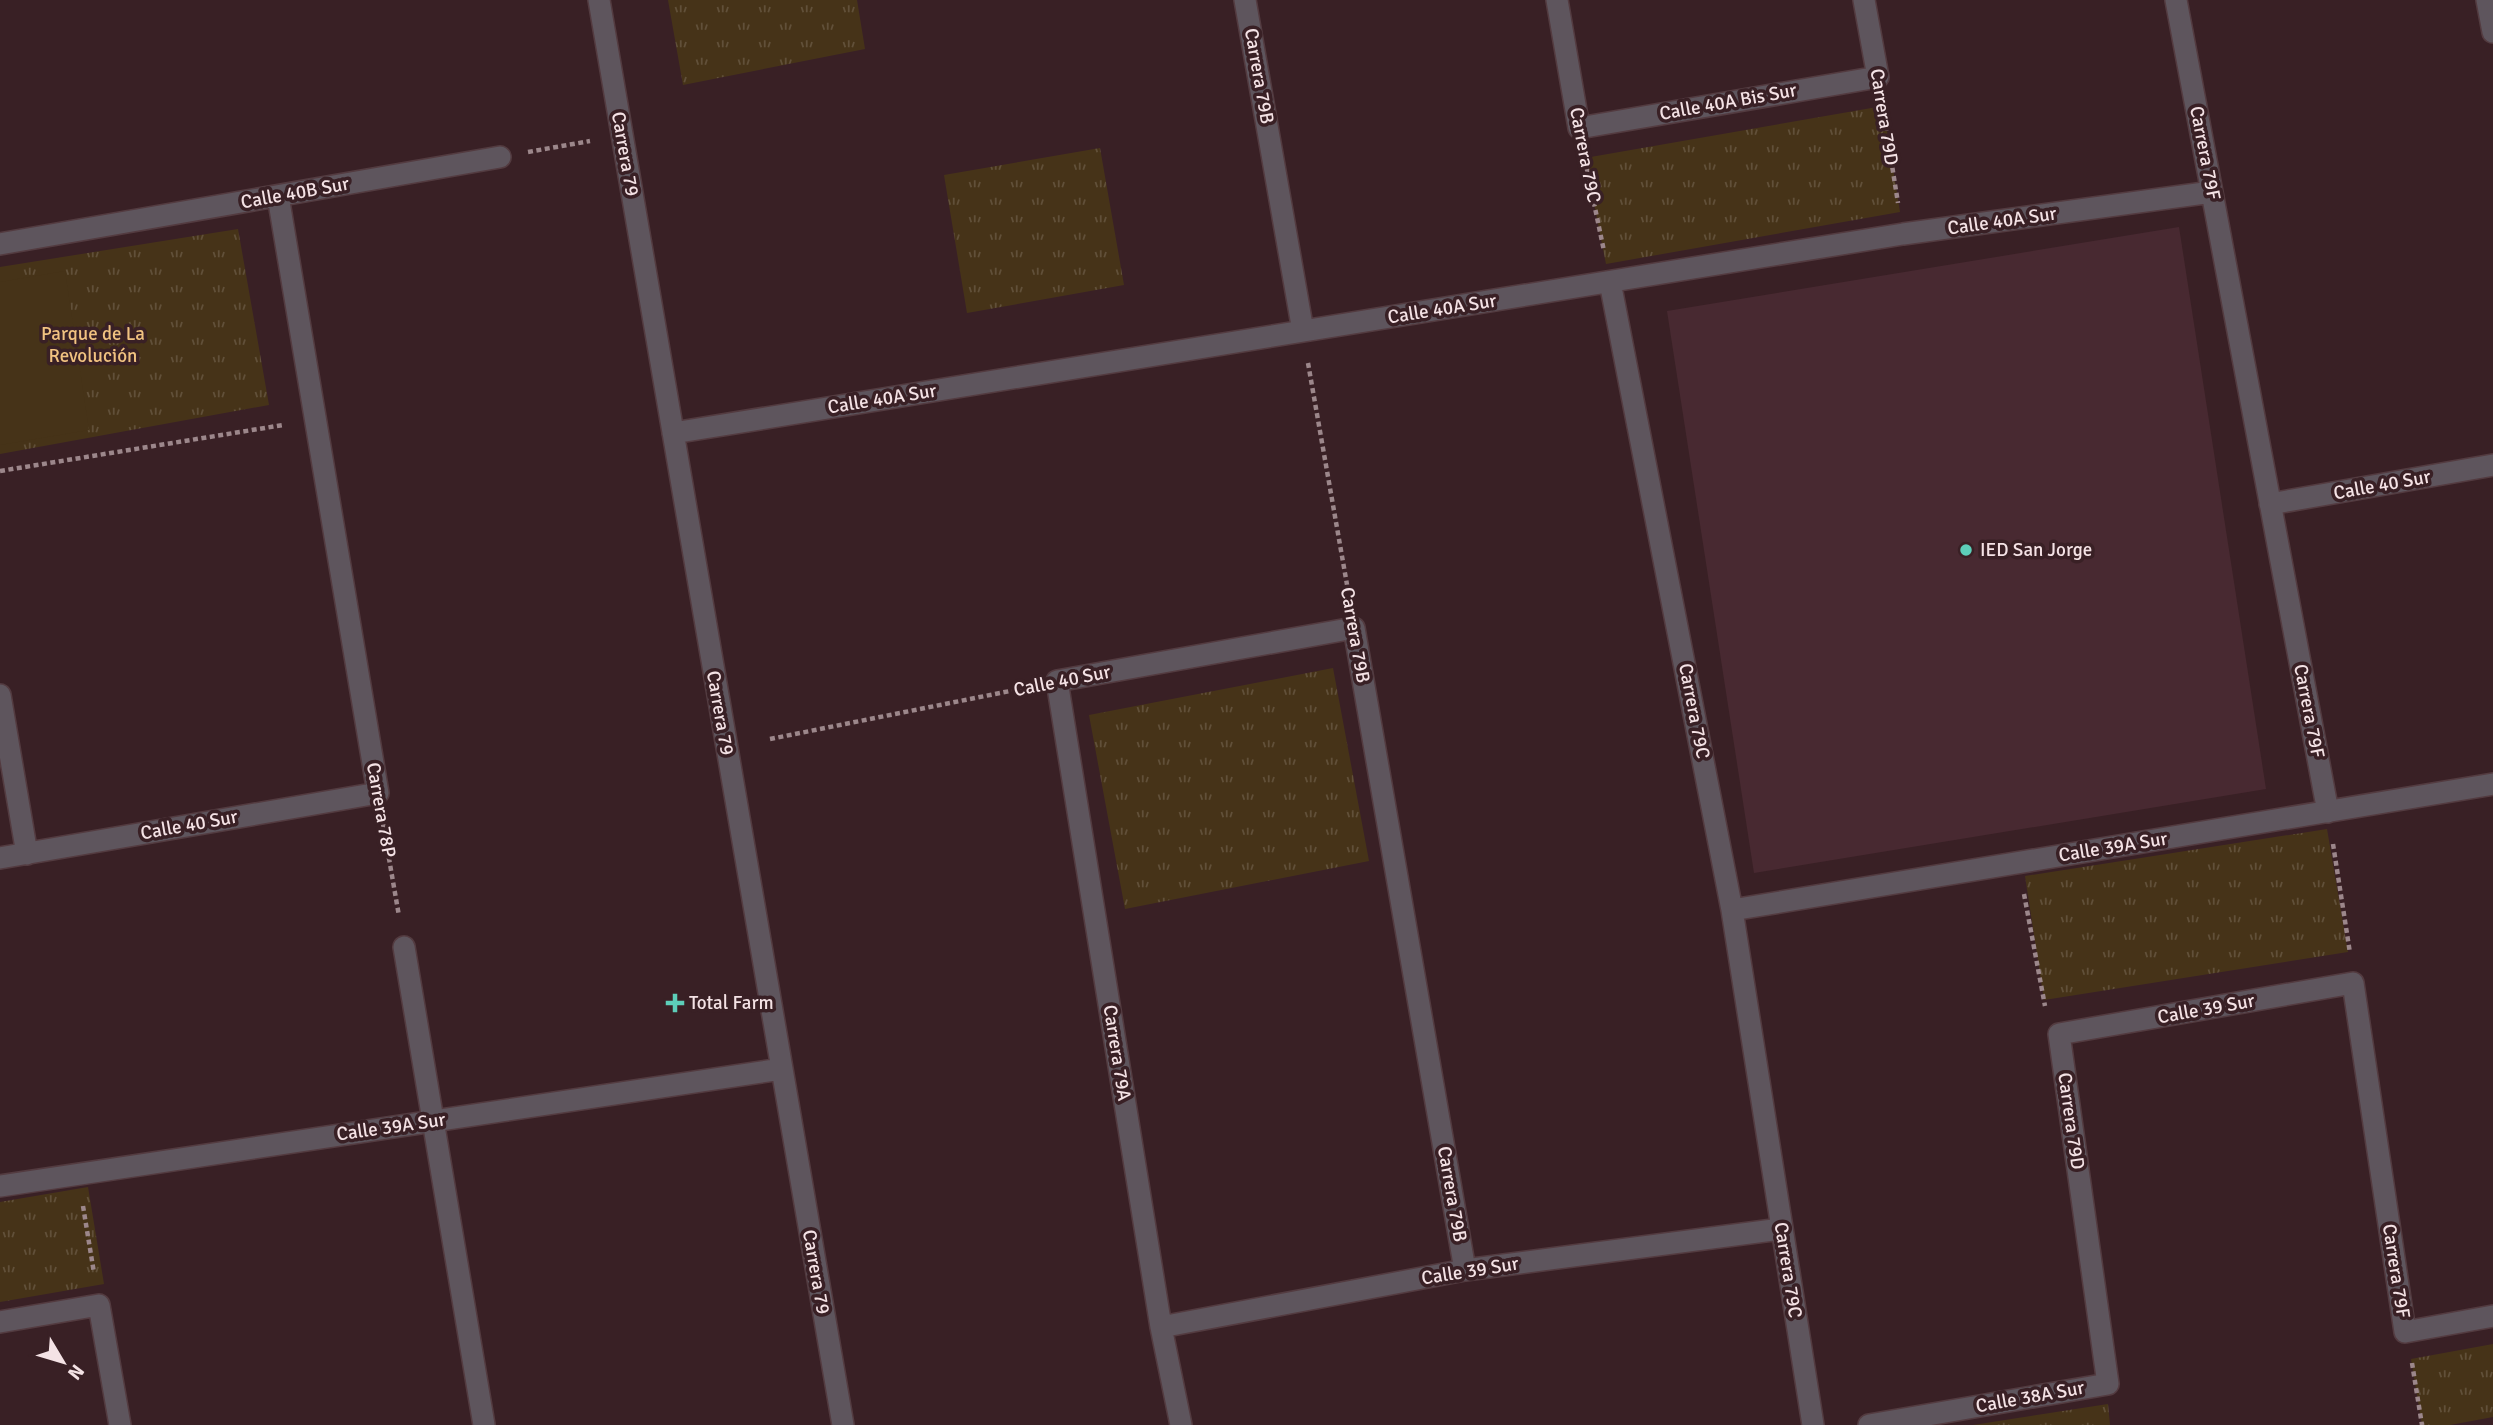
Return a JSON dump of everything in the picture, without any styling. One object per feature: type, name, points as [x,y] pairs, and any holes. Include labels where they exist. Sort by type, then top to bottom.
[{"type":"street","name":"Carrera 79","points":[[599,0],[843,1425]]},
{"type":"street","name":"Carrera 79B","points":[[1245,0],[1303,331]]},
{"type":"street","name":"Carrera 79C","points":[[1557,0],[1579,128]]},
{"type":"street","name":"Carrera 79D","points":[[1864,0],[1878,76]]},
{"type":"street","name":"Carrera 79F","points":[[2176,0],[2328,812]]},
{"type":"street","points":[[2487,0],[2493,32]]},
{"type":"street","name":"Calle 40A Bis Sur","points":[[1579,128],[1878,76]]},
{"type":"street","name":"Calle 40B Sur","points":[[0,244],[500,157]]},
{"type":"street","name":"Calle 40A Sur","points":[[673,433],[1903,234],[2212,192]]},
{"type":"street","name":"Carrera 78P","points":[[278,196],[378,793]]},
{"type":"street","name":"Carrera 79C","points":[[1610,282],[1732,910],[1813,1425]]},
{"type":"street","name":"Calle 40 Sur","points":[[2270,504],[2493,465]]},
{"type":"street","name":"Carrera 79B","points":[[1354,628],[1465,1270]]},
{"type":"street","name":"Calle 40 Sur","points":[[1057,681],[1354,628]]},
{"type":"street","name":"Carrera 79A","points":[[1057,681],[1161,1326],[1181,1425]]},
{"type":"street","points":[[0,695],[27,854]]},
{"type":"street","name":"Calle 39A Sur","points":[[1732,910],[2493,784]]},
{"type":"street","name":"Calle 40 Sur","points":[[0,858],[378,793]]},
{"type":"street","points":[[404,947],[484,1425]]},
{"type":"street","name":"Carrera 79F","points":[[2353,983],[2405,1332]]},
{"type":"street","name":"Calle 39 Sur","points":[[2059,1034],[2353,983]]},
{"type":"street","name":"Carrera 79D","points":[[2059,1034],[2108,1384]]},
{"type":"street","name":"Calle 39A Sur","points":[[0,1186],[781,1069]]},
{"type":"street","name":"Calle 39 Sur","points":[[1161,1326],[1465,1270],[1781,1230]]},
{"type":"street","points":[[0,1322],[99,1305],[120,1425]]},
{"type":"street","points":[[2405,1332],[2493,1316]]},
{"type":"street","name":"Calle 38A Sur","points":[[1869,1425],[2108,1384]]},
{"type":"path","name":"Carrera 79D","points":[[1878,76],[1903,234]]},
{"type":"path","name":"Carrera 79C","points":[[1579,128],[1610,282]]},
{"type":"path","points":[[500,157],[590,141]]},
{"type":"path","name":"Carrera 79B","points":[[1303,331],[1354,628]]},
{"type":"path","points":[[0,471],[315,420]]},
{"type":"path","name":"Calle 40 Sur","points":[[770,739],[1057,681]]},
{"type":"path","name":"Carrera 78P","points":[[378,793],[404,947]]},
{"type":"path","points":[[2328,812],[2353,983]]},
{"type":"path","points":[[2019,862],[2042,1001],[2059,1034]]},
{"type":"path","points":[[77,1174],[99,1305]]},
{"type":"path","name":"Carrera 79F","points":[[2405,1332],[2422,1425]]},
{"type":"shaded area","name":"IED San Jorge","points":[[2179,227],[2266,789],[1754,873],[1667,311]]},
{"type":"green space","points":[[668,0],[857,0],[865,49],[683,85]]},
{"type":"green space","points":[[1883,106],[1900,212],[1606,264],[1585,158]]},
{"type":"green space","points":[[1100,148],[1124,285],[967,313],[944,175]]},
{"type":"green space","name":"Parque de La Revolución","points":[[238,229],[269,405],[0,454],[0,267]]},
{"type":"green space","points":[[65,271],[89,430],[0,445],[0,282]]},
{"type":"green space","points":[[1333,668],[1369,861],[1125,909],[1089,715]]},
{"type":"green space","points":[[2327,829],[2348,952],[2044,1000],[2025,876]]},
{"type":"green space","points":[[88,1187],[104,1284],[0,1302],[0,1202]]},
{"type":"green space","points":[[2493,1344],[2493,1417],[2450,1425],[2422,1425],[2411,1359]]},
{"type":"green space","points":[[2108,1404],[2110,1425],[1973,1425]]},
{"type":"place","name":"IED San Jorge","points":[[1966,550]]},
{"type":"place","name":"Total Farm","points":[[675,1003]]}]
